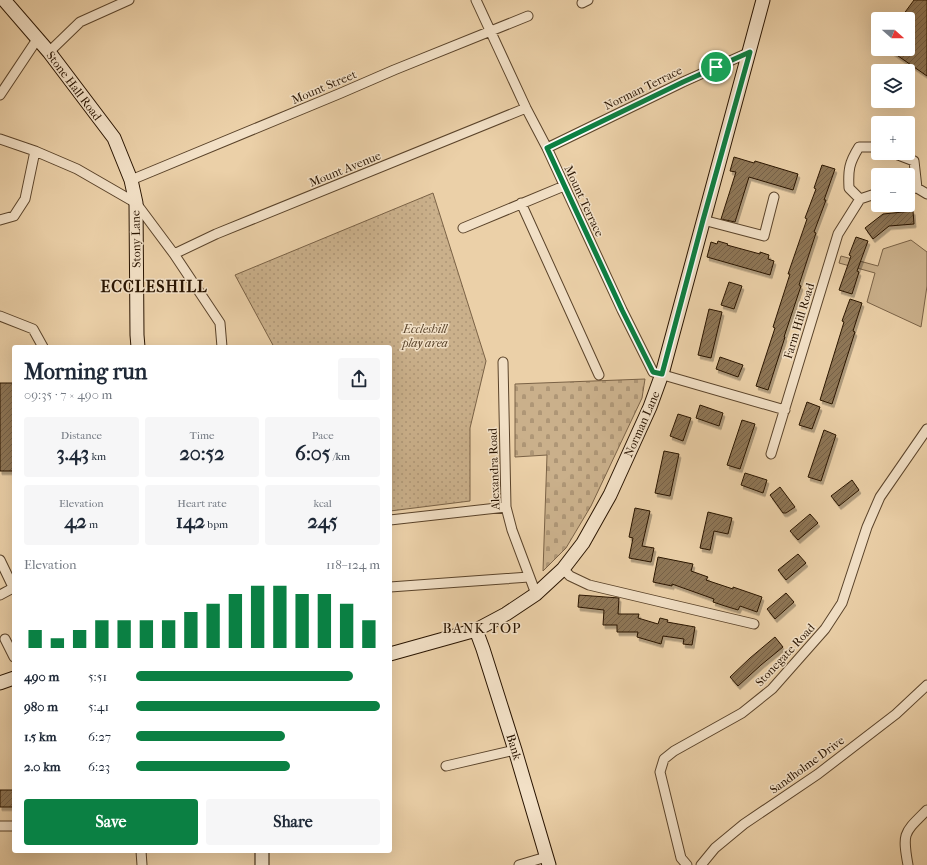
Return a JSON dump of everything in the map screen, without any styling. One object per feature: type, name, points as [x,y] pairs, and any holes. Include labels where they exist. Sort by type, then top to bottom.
[{"type":"street","name":"Stone Hall Road","points":[[4,0],[38,38],[114,138],[131,180]]},
{"type":"street","points":[[49,52],[80,22],[129,0]]},
{"type":"street","name":"Mount Terrace","points":[[476,0],[492,31],[526,108],[547,148],[622,310],[653,372],[662,374]]},
{"type":"street","name":"Norman Lane","points":[[392,653],[476,630],[506,614],[536,594],[563,569],[583,543],[610,495],[650,406],[662,374],[763,0]]},
{"type":"street","name":"Mount Street","points":[[131,180],[394,70],[528,16]]},
{"type":"street","points":[[0,95],[38,38]]},
{"type":"street","name":"Norman Terrace","points":[[547,148],[683,82],[750,52]]},
{"type":"street","name":"Mount Avenue","points":[[174,254],[216,234],[526,108]]},
{"type":"street","points":[[0,139],[35,151],[77,169],[136,203],[174,254],[220,323],[222,345]]},
{"type":"street","points":[[871,147],[859,147],[853,157],[848,171],[849,188],[860,199],[871,195]]},
{"type":"street","points":[[0,220],[14,216],[25,199],[35,151]]},
{"type":"street","name":"Stony Lane","points":[[131,180],[136,203],[138,345]]},
{"type":"street","points":[[463,228],[564,186]]},
{"type":"street","points":[[915,189],[927,194]]},
{"type":"street","points":[[703,220],[764,236],[774,197]]},
{"type":"street","name":"Farm Hill Road","points":[[771,454],[838,234],[860,199]]},
{"type":"street","points":[[521,203],[599,375]]},
{"type":"street","points":[[0,316],[33,329],[42,345]]},
{"type":"street","name":"Alexandra Road","points":[[503,362],[506,507],[512,530],[536,594]]},
{"type":"street","points":[[662,374],[785,410]]},
{"type":"street","name":"Stonegate Road","points":[[687,865],[681,858],[660,772],[664,759],[674,751],[742,713],[772,690],[825,629],[842,602],[867,526],[880,497],[927,429]]},
{"type":"street","points":[[392,520],[506,507]]},
{"type":"street","points":[[0,560],[12,584]]},
{"type":"street","points":[[563,569],[570,576],[589,584],[754,624]]},
{"type":"street","points":[[392,587],[529,577]]},
{"type":"street","points":[[0,595],[12,589]]},
{"type":"street","name":"Bank","points":[[476,630],[515,750],[547,861]]},
{"type":"street","points":[[5,639],[12,653]]},
{"type":"street","points":[[0,683],[12,679]]},
{"type":"street","name":"Sandholme Drive","points":[[701,865],[715,848],[744,824],[818,774],[896,714],[927,685]]},
{"type":"street","points":[[446,766],[515,750]]},
{"type":"street","points":[[908,865],[904,844],[906,834],[911,826],[927,810]]},
{"type":"street","points":[[0,826],[12,826]]},
{"type":"street","points":[[141,853],[142,865]]},
{"type":"street","points":[[262,853],[262,865]]},
{"type":"street","points":[[519,865],[547,861]]},
{"type":"green space","name":"Eccleshill play area","points":[[433,193],[486,361],[470,428],[470,501],[392,511],[392,345],[273,345],[235,275]]},
{"type":"green space","points":[[911,240],[927,252],[927,286],[921,327],[867,302],[875,273],[839,263],[841,256],[878,266],[883,249]]},
{"type":"green space","points":[[645,379],[642,398],[591,506],[566,548],[543,571],[547,455],[515,457],[515,384]]},
{"type":"building","points":[[914,0],[927,0],[927,76],[915,68],[915,64],[910,64],[898,56],[915,56],[915,12],[905,12]]},
{"type":"building","points":[[734,157],[754,163],[755,161],[798,174],[793,190],[749,177],[735,222],[721,219],[736,172],[730,171]]},
{"type":"building","points":[[822,165],[835,169],[824,200],[826,200],[814,232],[816,233],[799,285],[801,286],[768,390],[756,386],[775,328],[773,327],[790,274],[788,274],[807,219],[805,218],[816,189],[814,188]]},
{"type":"building","points":[[913,212],[914,224],[889,226],[873,239],[865,228],[883,214]]},
{"type":"building","points":[[856,237],[868,241],[857,271],[859,272],[852,294],[839,290]]},
{"type":"building","points":[[718,241],[728,244],[727,245],[769,255],[768,259],[774,261],[770,275],[707,257],[711,242],[717,244]]},
{"type":"building","points":[[729,282],[742,286],[734,309],[721,305]]},
{"type":"building","points":[[850,299],[862,303],[853,331],[855,332],[832,404],[820,400],[844,322],[842,321]]},
{"type":"building","points":[[709,309],[722,312],[711,358],[698,355]]},
{"type":"building","points":[[720,357],[743,365],[738,377],[716,369]]},
{"type":"building","points":[[0,383],[12,383],[12,471],[0,471]]},
{"type":"building","points":[[807,402],[820,407],[812,429],[799,425]]},
{"type":"building","points":[[700,405],[723,413],[719,426],[696,418]]},
{"type":"building","points":[[678,414],[691,418],[683,441],[670,436]]},
{"type":"building","points":[[742,420],[755,424],[740,469],[727,465]]},
{"type":"building","points":[[824,430],[836,435],[821,481],[808,477]]},
{"type":"building","points":[[664,451],[679,454],[670,496],[655,493]]},
{"type":"building","points":[[745,473],[767,480],[763,493],[741,485]]},
{"type":"building","points":[[852,480],[859,490],[839,506],[831,496]]},
{"type":"building","points":[[780,487],[795,507],[786,513],[783,513],[770,495]]},
{"type":"building","points":[[635,508],[650,511],[642,546],[654,548],[651,562],[629,558],[633,538],[629,537]]},
{"type":"building","points":[[708,512],[732,518],[728,534],[714,531],[710,550],[700,548]]},
{"type":"building","points":[[810,514],[818,523],[798,540],[790,531]]},
{"type":"building","points":[[798,554],[806,563],[786,580],[778,570]]},
{"type":"building","points":[[658,557],[693,564],[691,571],[708,577],[706,580],[762,597],[757,612],[740,606],[738,610],[725,606],[713,602],[714,599],[672,584],[672,586],[653,582]]},
{"type":"building","points":[[786,593],[794,602],[775,619],[767,609]]},
{"type":"building","points":[[579,595],[619,598],[618,614],[639,614],[638,618],[658,624],[660,618],[668,620],[667,622],[695,627],[692,645],[683,644],[684,639],[663,636],[661,644],[637,637],[638,632],[617,632],[617,625],[603,625],[604,610],[578,607]]},
{"type":"building","points":[[775,637],[783,647],[738,686],[730,677]]},
{"type":"building","points":[[0,790],[12,790],[12,807],[0,807]]},
{"type":"district","name":"ECCLESHILL","points":[[154,286]]},
{"type":"district","name":"BANK TOP","points":[[482,628]]},
{"type":"route","points":[[750,52],[662,374],[653,372],[622,310],[547,148],[716,67],[750,52]]}]
